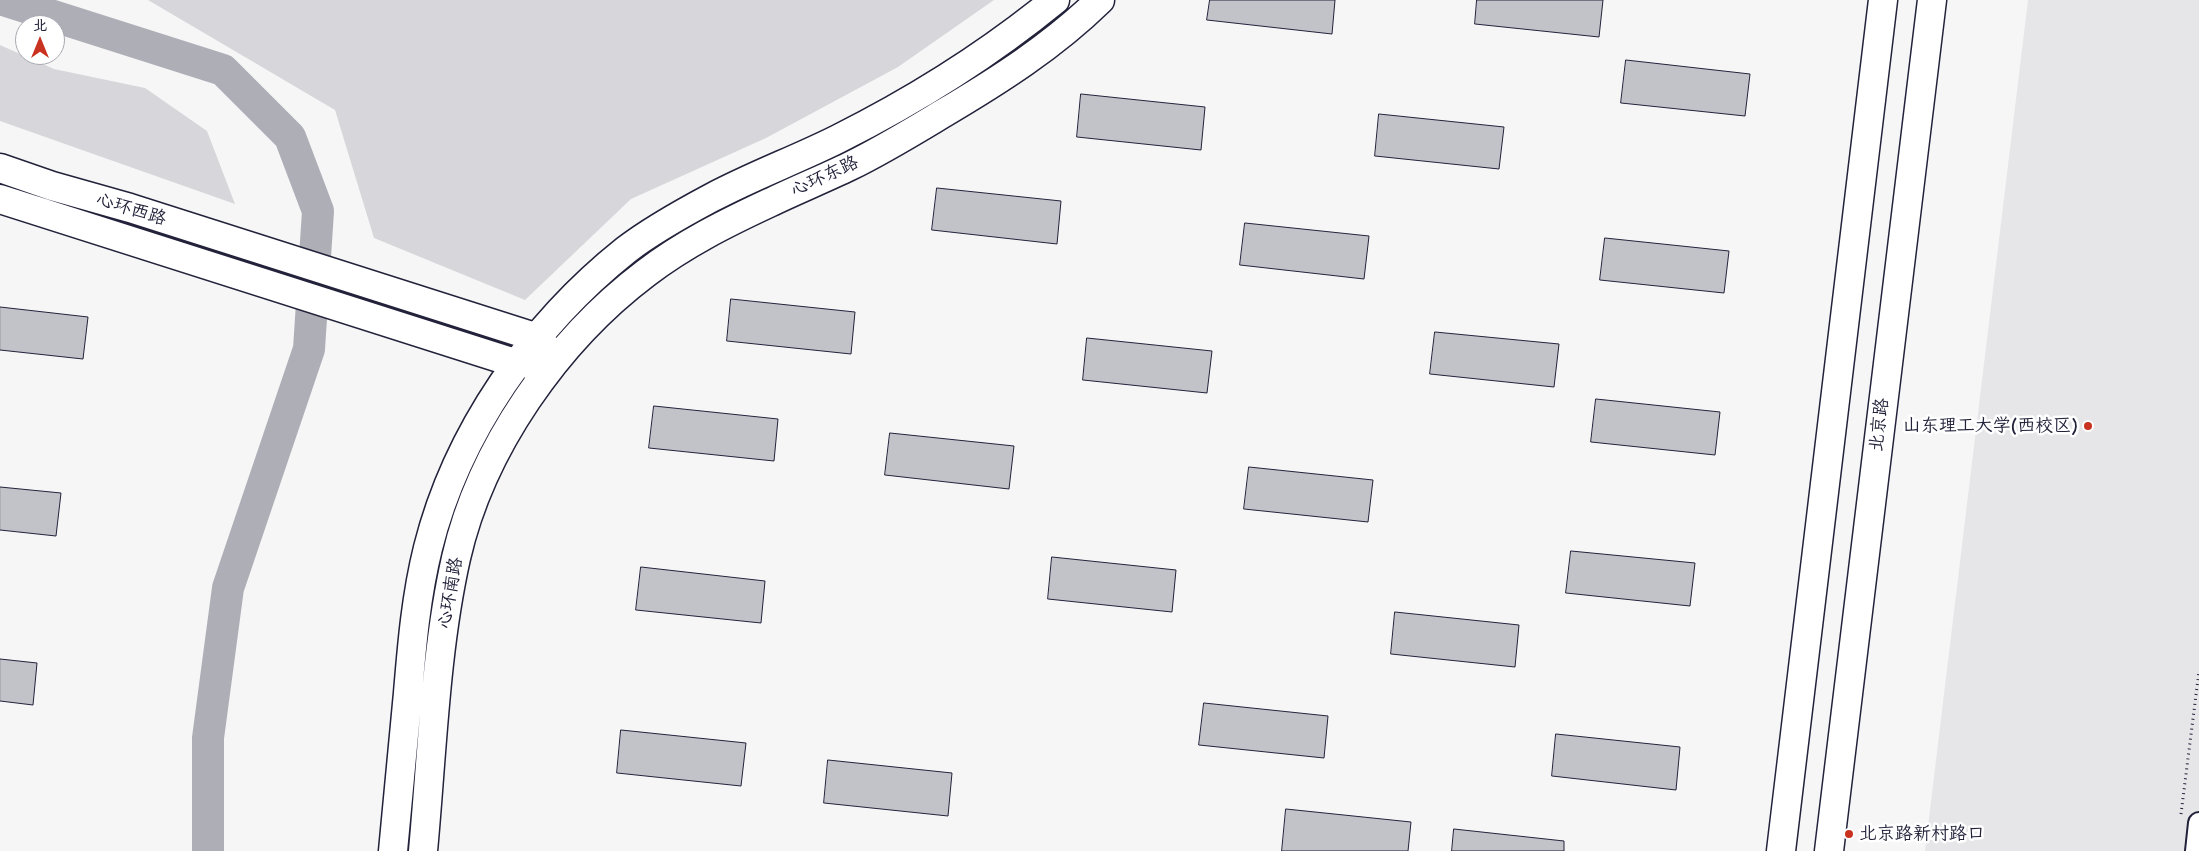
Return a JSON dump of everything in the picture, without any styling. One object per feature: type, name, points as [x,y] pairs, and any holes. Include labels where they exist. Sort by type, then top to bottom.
[{"type":"main road","name":"心环东路","points":[[518,364],[553,319],[590,282],[626,250],[668,221],[722,192],[838,139],[893,109],[962,68],[1020,29],[1055,0]]},
{"type":"main road","name":"心环东路","points":[[556,359],[645,273],[684,246],[851,165],[916,130],[1037,53],[1100,0]]},
{"type":"main road","points":[[1781,851],[1883,0]]},
{"type":"main road","name":"北京路","points":[[1829,851],[1932,0]]},
{"type":"main road","name":"心环西路","points":[[0,168],[538,338]]},
{"type":"main road","name":"心环西路","points":[[0,199],[518,364]]},
{"type":"main road","points":[[538,338],[556,359]]},
{"type":"main road","points":[[518,364],[556,359]]},
{"type":"main road","name":"心环南路","points":[[424,851],[442,645],[457,555],[471,511],[490,465],[516,419],[556,359]]},
{"type":"main road","name":"心环南路","points":[[394,851],[412,642],[428,548],[443,501],[463,453],[490,403],[518,364]]},
{"type":"street","points":[[2190,823],[2196,851]]},
{"type":"path","points":[[2190,823],[2199,671]]},
{"type":"shaded area","points":[[148,0],[994,0],[898,67],[766,138],[631,199],[525,300],[374,238],[335,110]]},
{"type":"shaded area","name":"山东理工大学(西校区)","points":[[2028,0],[2199,0],[2199,851],[1925,851]]},
{"type":"shaded area","points":[[0,45],[15,52],[15,65],[45,65],[54,69],[145,88],[207,131],[235,204],[0,121]]},
{"type":"building","points":[[1210,0],[1335,0],[1332,34],[1207,20]]},
{"type":"building","points":[[1477,0],[1603,0],[1599,37],[1475,24]]},
{"type":"building","points":[[1626,60],[1750,74],[1745,116],[1621,103]]},
{"type":"building","points":[[1081,94],[1205,107],[1201,150],[1077,137]]},
{"type":"building","points":[[1379,114],[1504,127],[1499,169],[1375,156]]},
{"type":"building","points":[[937,188],[1061,201],[1057,244],[932,230]]},
{"type":"building","points":[[1245,223],[1369,236],[1364,279],[1240,265]]},
{"type":"building","points":[[1605,238],[1729,251],[1724,293],[1600,280]]},
{"type":"building","points":[[731,299],[855,312],[851,354],[727,341]]},
{"type":"building","points":[[0,307],[88,317],[83,359],[0,350]]},
{"type":"building","points":[[1435,332],[1559,344],[1554,387],[1430,374]]},
{"type":"building","points":[[1087,338],[1212,351],[1207,393],[1083,380]]},
{"type":"building","points":[[1596,399],[1720,412],[1715,455],[1591,442]]},
{"type":"building","points":[[654,406],[778,419],[774,461],[649,448]]},
{"type":"building","points":[[890,433],[1014,446],[1009,489],[885,475]]},
{"type":"building","points":[[1249,467],[1373,480],[1368,522],[1244,509]]},
{"type":"building","points":[[0,487],[61,493],[56,536],[0,530]]},
{"type":"building","points":[[1571,551],[1695,563],[1690,606],[1566,593]]},
{"type":"building","points":[[1052,557],[1176,570],[1172,612],[1048,599]]},
{"type":"building","points":[[641,567],[765,581],[761,623],[636,610]]},
{"type":"building","points":[[1395,612],[1519,625],[1515,667],[1391,654]]},
{"type":"building","points":[[0,659],[37,663],[33,705],[0,701]]},
{"type":"building","points":[[1204,703],[1328,716],[1324,758],[1199,745]]},
{"type":"building","points":[[621,730],[746,743],[741,786],[617,773]]},
{"type":"building","points":[[1556,734],[1680,747],[1676,790],[1552,776]]},
{"type":"building","points":[[828,760],[952,773],[948,816],[824,803]]},
{"type":"building","points":[[1286,809],[1411,822],[1408,851],[1282,851]]},
{"type":"building","points":[[1454,829],[1564,841],[1564,851],[1452,851]]},
{"type":"waterway","points":[[3,0],[223,70],[290,137],[318,211],[309,349],[228,588],[208,738],[208,851]]},
{"type":"place","name":"山东理工大学(西校区)","points":[[2088,426]]},
{"type":"place","name":"北京路新村路口","points":[[1849,834]]}]
